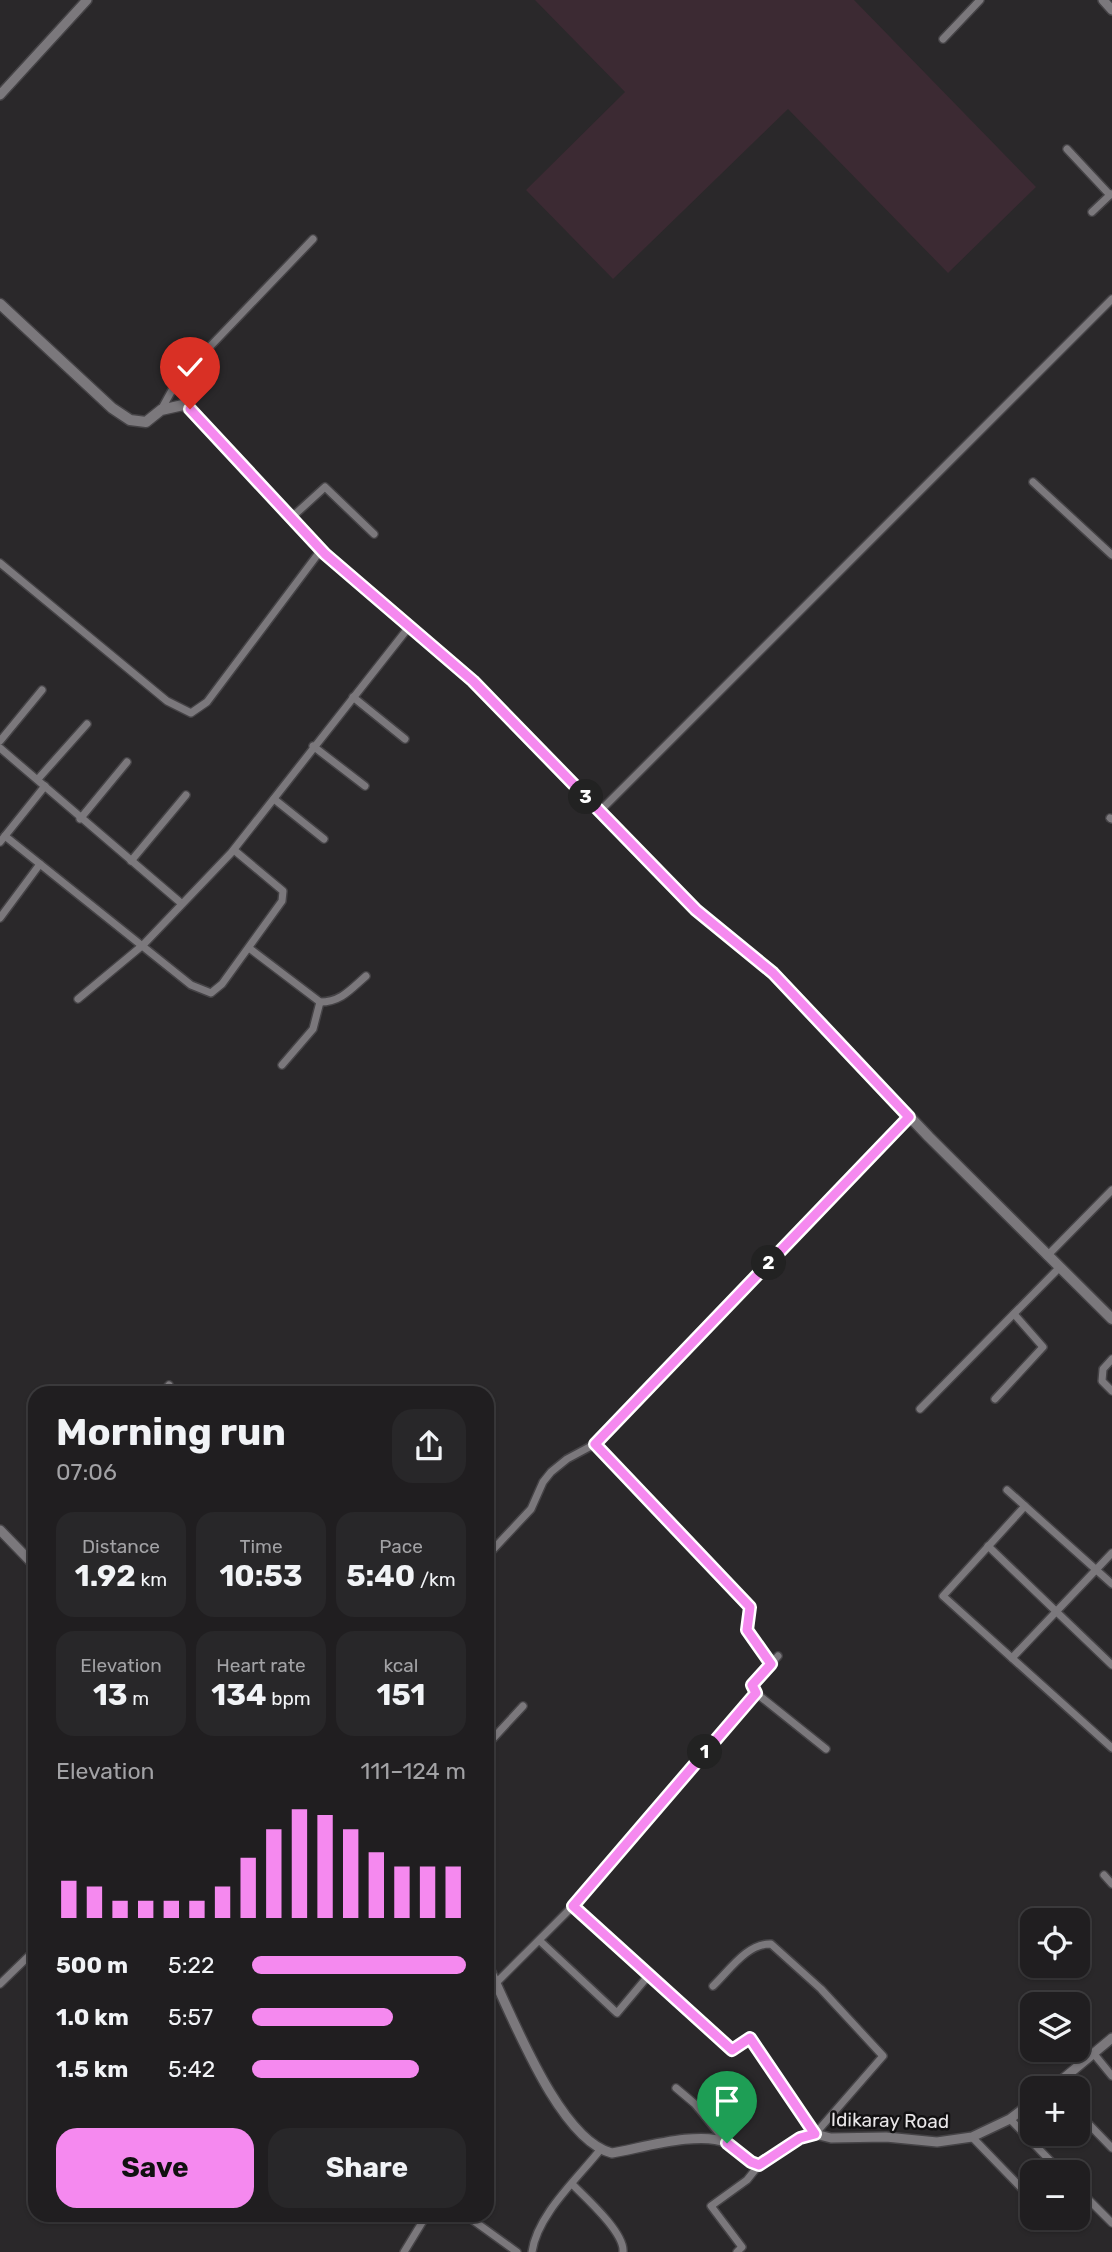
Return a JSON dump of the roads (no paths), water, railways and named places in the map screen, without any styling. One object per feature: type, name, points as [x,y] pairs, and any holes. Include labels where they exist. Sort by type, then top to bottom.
[{"type":"main road","points":[[0,304],[112,408],[138,423],[146,422],[161,410],[183,405],[190,409],[321,550],[483,690],[696,910],[773,973],[909,1117],[1112,1320]]},
{"type":"street","points":[[0,95],[87,0]]},
{"type":"street","points":[[943,39],[980,0]]},
{"type":"street","points":[[1102,0],[1112,10]]},
{"type":"street","points":[[1067,149],[1111,195],[1093,212]]},
{"type":"street","points":[[161,410],[177,381],[313,239]]},
{"type":"street","points":[[600,811],[1112,299]]},
{"type":"street","points":[[1033,482],[1112,555]]},
{"type":"street","points":[[291,518],[325,487],[374,534]]},
{"type":"street","points":[[0,563],[167,701],[191,713],[207,702],[321,550]]},
{"type":"street","points":[[78,999],[143,945],[234,850],[409,627]]},
{"type":"street","points":[[0,741],[42,690]]},
{"type":"street","points":[[352,697],[405,739]]},
{"type":"street","points":[[38,779],[87,723]]},
{"type":"street","points":[[313,746],[365,786]]},
{"type":"street","points":[[0,748],[181,903]]},
{"type":"street","points":[[80,819],[127,762]]},
{"type":"street","points":[[45,786],[2,839],[40,864],[191,985],[211,993],[222,984],[278,909],[283,891],[234,850]]},
{"type":"street","points":[[131,861],[186,795]]},
{"type":"street","points":[[274,799],[324,839]]},
{"type":"street","points":[[0,918],[40,864]]},
{"type":"street","points":[[249,948],[320,1002],[331,1002],[344,996],[366,976]]},
{"type":"street","points":[[282,1065],[313,1029],[320,1002]]},
{"type":"street","points":[[494,1548],[531,1509],[543,1482],[551,1472],[567,1459],[595,1444],[909,1117]]},
{"type":"street","points":[[1047,1256],[1112,1190]]},
{"type":"street","points":[[920,1409],[1059,1268]]},
{"type":"street","points":[[995,1399],[1043,1347],[1014,1314]]},
{"type":"street","points":[[1112,1359],[1103,1369],[1102,1381],[1112,1391]]},
{"type":"street","points":[[595,1444],[750,1607],[747,1630],[771,1664]]},
{"type":"street","points":[[1007,1490],[1112,1584]]},
{"type":"street","points":[[1025,1506],[943,1595],[1112,1748]]},
{"type":"street","points":[[0,1530],[28,1559]]},
{"type":"street","points":[[988,1546],[1112,1665]]},
{"type":"street","points":[[1012,1658],[1112,1553]]},
{"type":"street","points":[[778,1656],[752,1685],[756,1693],[825,1749]]},
{"type":"street","points":[[497,1982],[573,1906],[756,1693]]},
{"type":"street","points":[[494,1737],[523,1706]]},
{"type":"street","points":[[1104,1875],[1112,1884]]},
{"type":"street","points":[[573,1906],[732,2050],[750,2038],[815,2134],[881,2062],[881,2052],[821,1989],[771,1944],[757,1945],[713,1986]]},
{"type":"street","points":[[540,1941],[617,2013],[649,1975]]},
{"type":"street","points":[[0,1984],[28,1957]]},
{"type":"street","points":[[494,1977],[542,2080],[566,2115],[600,2150],[612,2153],[703,2138],[727,2143]]},
{"type":"street","points":[[1067,2076],[1112,2038]]},
{"type":"street","points":[[1094,2054],[1112,2076]]},
{"type":"street","points":[[676,2088],[695,2104],[727,2143],[759,2165],[747,2180],[711,2206],[742,2247],[737,2252]]},
{"type":"street","name":"Idikaray Road","points":[[759,2165],[800,2138],[815,2134],[831,2138],[886,2137],[937,2142],[972,2137],[1020,2111]]},
{"type":"street","points":[[1010,2119],[1049,2160]]},
{"type":"street","points":[[1090,2125],[1112,2148]]},
{"type":"street","points":[[972,2137],[1020,2187]]},
{"type":"street","points":[[532,2252],[534,2239],[572,2184],[600,2150]]},
{"type":"street","points":[[572,2184],[617,2233],[624,2243],[624,2252]]},
{"type":"street","points":[[1090,2201],[1112,2222]]},
{"type":"street","points":[[404,2252],[422,2222]]},
{"type":"street","points":[[475,2222],[517,2252]]}]
